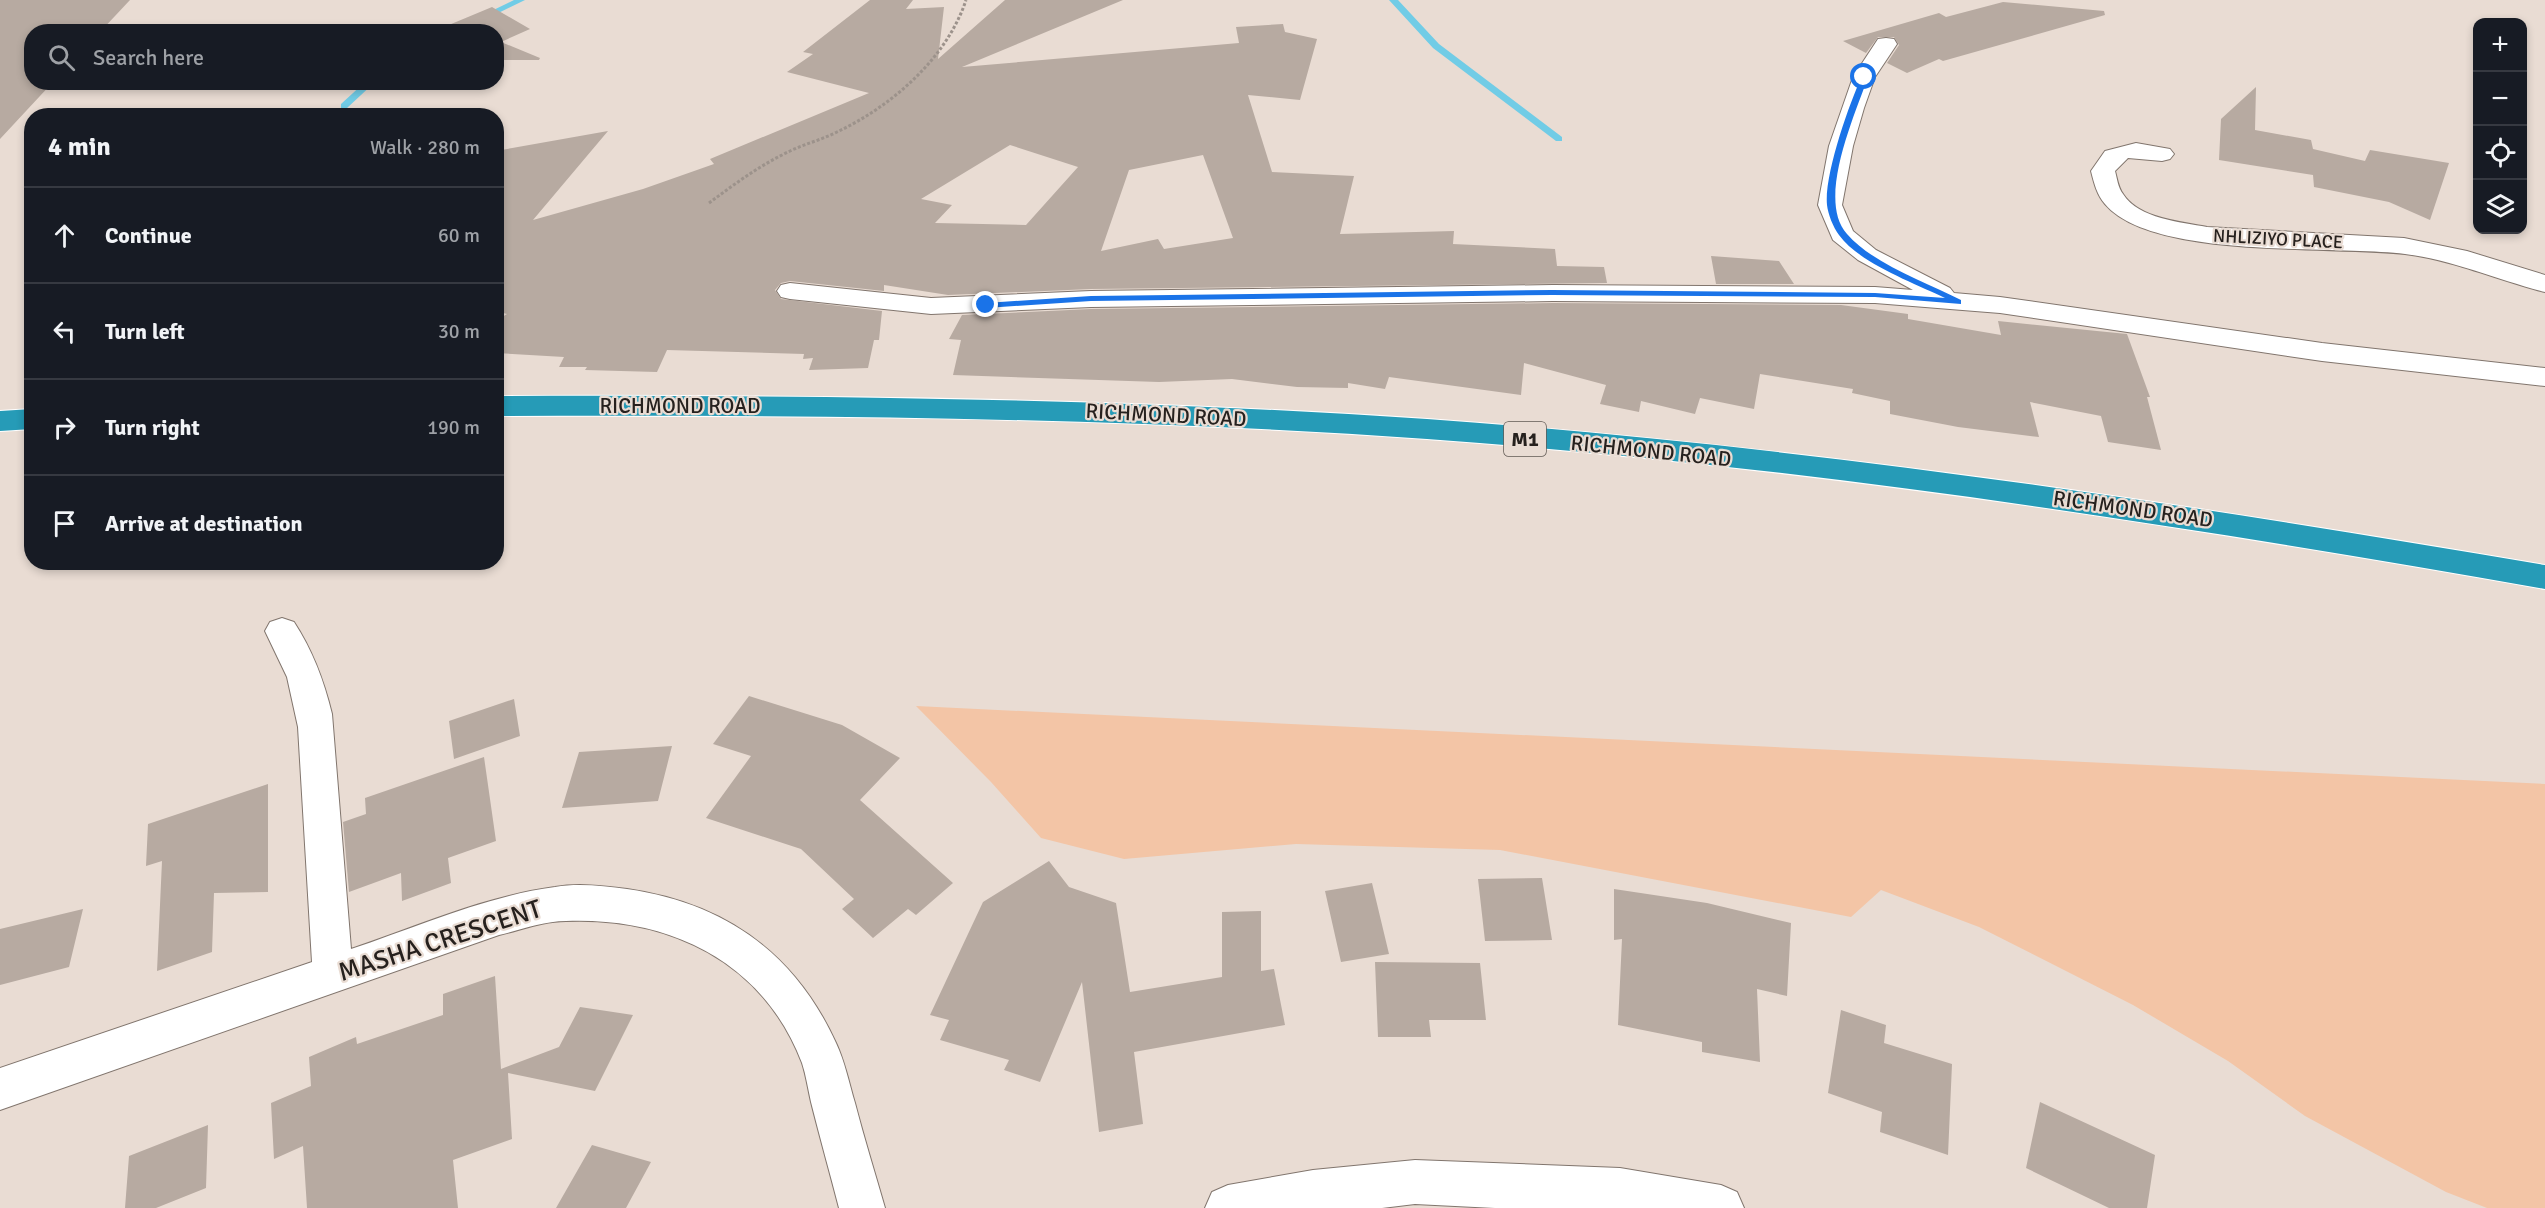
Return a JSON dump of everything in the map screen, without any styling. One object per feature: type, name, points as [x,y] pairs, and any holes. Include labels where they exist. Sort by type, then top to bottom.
[{"type":"highway","points":[[0,406],[24,406]]},
{"type":"highway","name":"RICHMOND ROAD","points":[[504,406],[1089,411],[1276,420],[1547,440],[1794,465],[1999,490],[2338,540],[2545,577]]},
{"type":"highway","points":[[0,421],[24,420]]},
{"type":"street","points":[[1886,44],[1864,77],[1852,108],[1841,146],[1830,205],[1842,235],[1867,255],[1958,302]]},
{"type":"street","name":"NHLIZIYO PLACE","points":[[2162,153],[2122,151],[2107,161],[2103,171],[2115,201],[2142,219],[2208,235],[2404,246],[2545,284]]},
{"type":"street","points":[[790,291],[931,306],[1091,299],[1552,293],[1875,295],[1958,302],[2154,326],[2322,352],[2545,377]]},
{"type":"street","points":[[282,631],[292,645],[309,686],[316,727],[333,976]]},
{"type":"street","name":"MASHA CRESCENT","points":[[0,1089],[499,917],[564,903],[629,907],[688,919],[723,936],[759,963],[792,1004],[820,1056],[862,1208]]},
{"type":"street","points":[[1228,1208],[1313,1193],[1415,1182],[1536,1197],[1620,1191],[1721,1208]]},
{"type":"path","points":[[709,203],[782,154],[842,130],[904,88],[936,55],[964,11],[966,0]]},
{"type":"shaded area","points":[[916,706],[2545,784],[2545,1208],[2487,1208],[2446,1192],[2305,1116],[2228,1061],[2133,1005],[1979,927],[1881,890],[1851,917],[1500,850],[1296,844],[1124,859],[1041,838],[991,782]]},
{"type":"building","points":[[0,0],[130,0],[108,24],[24,24],[24,90],[46,90],[29,108],[24,108],[24,113],[0,139]]},
{"type":"building","points":[[870,0],[913,0],[906,9],[944,7],[938,59],[1005,0],[1123,0],[962,67],[1239,43],[1236,27],[1283,24],[1285,32],[1317,39],[1300,100],[1248,95],[1272,172],[1354,176],[1340,234],[1454,231],[1453,244],[1555,249],[1557,266],[1604,267],[1607,283],[1091,289],[948,295],[884,285],[884,291],[790,281],[781,283],[775,290],[781,299],[882,311],[879,340],[874,340],[868,368],[809,370],[813,358],[803,359],[804,354],[667,350],[657,372],[585,370],[587,367],[559,367],[564,357],[504,353],[504,316],[507,314],[504,313],[504,150],[608,131],[533,220],[643,189],[714,164],[710,159],[869,93],[787,72],[813,54],[803,52]],"holes":[[[1010,145],[1078,167],[1026,225],[935,223],[952,205],[921,199]],[[1203,155],[1233,238],[1164,249],[1158,239],[1101,251],[1129,170]]]},
{"type":"building","points":[[2003,2],[2104,11],[2105,15],[1943,61],[1939,59],[1907,73],[1887,63],[1899,45],[1894,37],[1878,37],[1866,53],[1843,41],[1939,13],[1946,17]]},
{"type":"building","points":[[492,7],[530,29],[504,41],[504,24],[451,24]]},
{"type":"building","points":[[504,43],[540,58],[539,60],[504,60]]},
{"type":"building","points":[[2256,87],[2255,130],[2311,140],[2313,149],[2365,161],[2370,150],[2449,163],[2430,220],[2389,202],[2314,187],[2313,175],[2219,160],[2221,119]]},
{"type":"building","points":[[1711,256],[1779,261],[1794,284],[1716,284]]},
{"type":"building","points":[[1553,303],[1841,305],[1908,314],[1908,319],[2001,335],[1998,321],[2127,334],[2150,397],[2147,397],[2161,450],[2108,442],[2101,416],[2030,402],[2039,437],[1958,427],[1890,414],[1890,401],[1852,393],[1853,389],[1760,374],[1754,409],[1700,398],[1695,414],[1641,401],[1639,412],[1600,404],[1606,385],[1524,363],[1521,395],[1389,377],[1385,389],[1348,383],[1348,388],[1297,387],[1232,379],[1159,382],[953,375],[961,340],[949,339],[962,315],[1091,309]]},
{"type":"building","points":[[749,696],[842,725],[900,758],[860,800],[953,883],[916,915],[908,909],[873,938],[842,909],[854,899],[801,849],[706,818],[751,756],[713,744]]},
{"type":"building","points":[[514,699],[520,736],[454,759],[449,721]]},
{"type":"building","points":[[672,746],[658,801],[562,808],[579,752]]},
{"type":"building","points":[[484,757],[496,841],[448,858],[451,883],[402,901],[401,873],[349,892],[343,822],[366,814],[365,798]]},
{"type":"building","points":[[268,784],[268,892],[214,893],[212,952],[157,971],[162,861],[146,866],[148,824]]},
{"type":"building","points":[[1049,861],[1069,887],[1116,903],[1130,992],[1222,977],[1222,912],[1261,911],[1261,971],[1274,969],[1285,1025],[1134,1052],[1143,1124],[1099,1132],[1082,982],[1040,1082],[1004,1070],[1009,1060],[940,1040],[949,1020],[930,1015],[983,902]]},
{"type":"building","points":[[1542,878],[1552,940],[1485,941],[1478,879]]},
{"type":"building","points":[[1372,883],[1389,954],[1341,962],[1325,891]]},
{"type":"building","points":[[1614,889],[1707,903],[1791,923],[1787,996],[1757,989],[1760,1062],[1702,1052],[1702,1042],[1618,1025],[1622,939],[1614,940]]},
{"type":"building","points":[[83,909],[69,967],[0,985],[0,929]]},
{"type":"building","points":[[1375,962],[1480,963],[1486,1020],[1429,1020],[1431,1037],[1378,1037]]},
{"type":"building","points":[[495,976],[501,1069],[559,1047],[580,1007],[633,1015],[595,1091],[508,1073],[512,1139],[453,1160],[458,1208],[307,1208],[303,1146],[274,1159],[271,1103],[311,1086],[309,1057],[356,1037],[357,1044],[443,1015],[443,994]]},
{"type":"building","points":[[1841,1010],[1886,1025],[1884,1043],[1952,1064],[1948,1155],[1880,1132],[1882,1112],[1828,1093]]},
{"type":"building","points":[[2040,1102],[2155,1155],[2147,1208],[2109,1208],[2026,1168]]},
{"type":"building","points":[[208,1125],[206,1188],[156,1208],[125,1208],[129,1156]]},
{"type":"building","points":[[592,1145],[651,1162],[626,1208],[556,1208]]},
{"type":"waterway","points":[[483,17],[521,0]]},
{"type":"waterway","points":[[1393,0],[1436,46],[1559,139]]},
{"type":"waterway","points":[[344,106],[362,90]]},
{"type":"route","points":[[986,305],[1091,299],[1552,293],[1875,295],[1958,302],[1897,273],[1867,255],[1842,235],[1836,223],[1830,205],[1832,186],[1852,108],[1864,77]]}]
